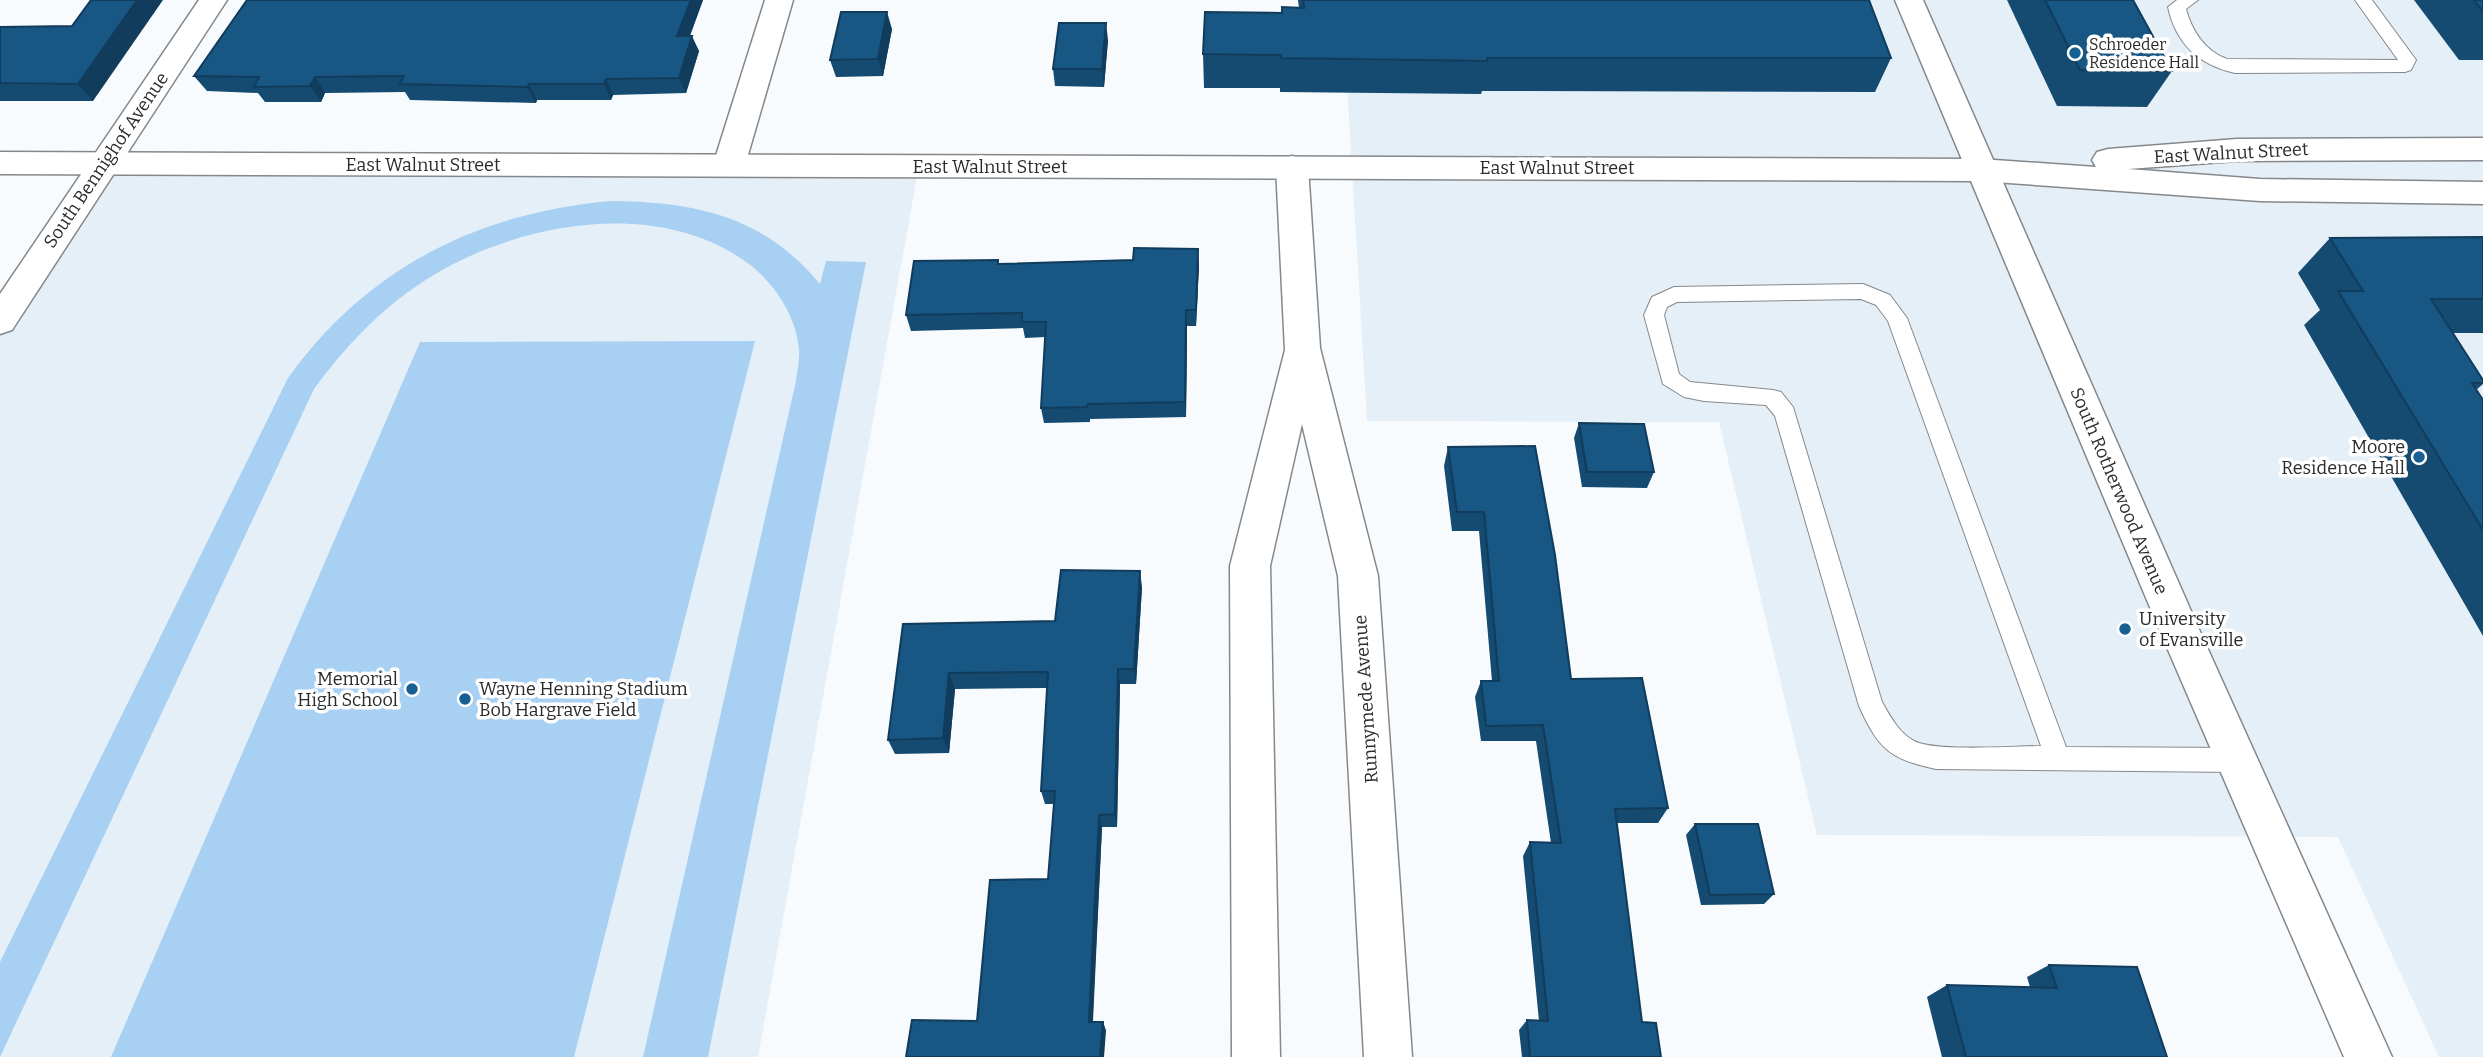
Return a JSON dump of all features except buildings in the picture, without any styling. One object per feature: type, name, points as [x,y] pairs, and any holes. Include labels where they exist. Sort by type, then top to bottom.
[{"type":"street","name":"South Bennighof Avenue","points":[[0,321],[213,0]]},
{"type":"street","points":[[729,166],[779,0]]},
{"type":"street","name":"South Rotherwood Avenue","points":[[1909,0],[1980,170],[2368,1057]]},
{"type":"street","name":"East Walnut Street","points":[[1980,170],[2237,150],[2483,149]]},
{"type":"street","name":"East Walnut Street","points":[[0,163],[1980,170],[2260,190],[2483,193]]},
{"type":"street","name":"Runnymede Avenue","points":[[1292,167],[1302,348],[1358,576],[1388,1057]]},
{"type":"street","name":"Runnymede Avenue","points":[[1256,1057],[1250,566],[1302,348]]},
{"type":"lane","points":[[2190,0],[2177,7],[2178,16],[2199,49],[2208,58],[2221,64],[2235,67],[2405,66],[2407,60],[2363,0]]},
{"type":"lane","points":[[2058,759],[1896,317],[1883,300],[1863,291],[1674,295],[1659,302],[1654,315],[1670,378],[1684,388],[1704,393],[1752,394],[1773,398],[1785,413],[1871,706],[1886,732],[1907,751],[1936,757],[2058,759],[2237,760]]},
{"type":"shaded area","name":"University of Evansville","points":[[1342,0],[2483,0],[2483,1057],[2439,1057],[2338,837],[1817,835],[1719,422],[1367,421]]},
{"type":"shaded area","name":"Memorial High School","points":[[104,164],[919,166],[758,1057],[0,1057],[0,320]]},
{"type":"shaded area","points":[[611,201],[672,205],[726,217],[776,242],[820,284],[826,261],[866,262],[708,1057],[643,1057],[796,381],[799,349],[794,325],[783,302],[749,264],[715,244],[678,231],[639,224],[598,224],[518,238],[481,251],[446,268],[407,293],[373,321],[342,353],[314,389],[0,1057],[0,962],[288,378],[319,339],[353,306],[390,277],[429,253],[471,233],[515,218]]},
{"type":"shaded area","name":"Wayne Henning Stadium Bob Hargrave Field","points":[[755,341],[574,1057],[111,1057],[420,342]]},
{"type":"place","name":"Schroeder Residence Hall","points":[[2075,53]]},
{"type":"place","name":"Moore Residence Hall","points":[[2419,457]]},
{"type":"place","name":"University of Evansville","points":[[2125,629]]},
{"type":"place","name":"Memorial High School","points":[[412,689]]},
{"type":"place","name":"Wayne Henning Stadium Bob Hargrave Field","points":[[465,699]]}]
